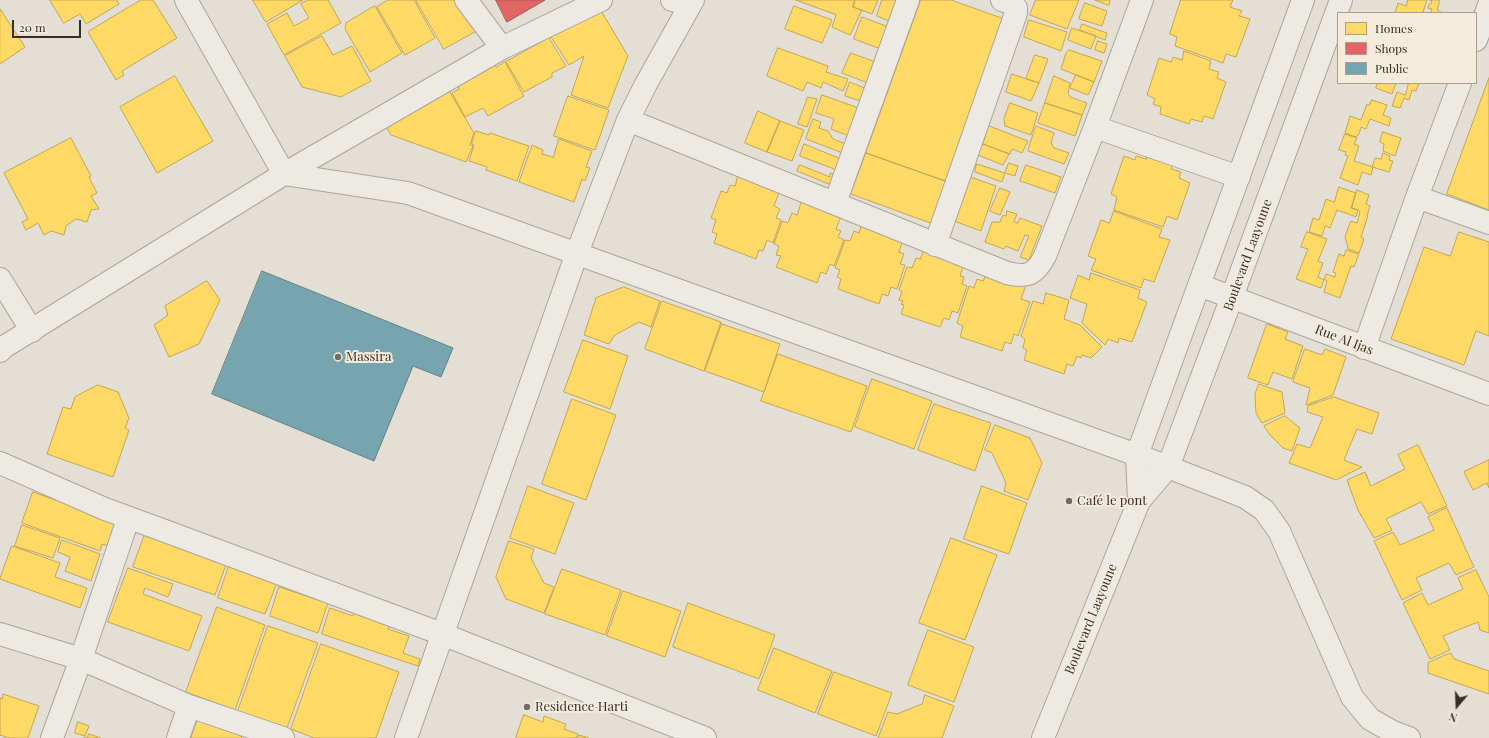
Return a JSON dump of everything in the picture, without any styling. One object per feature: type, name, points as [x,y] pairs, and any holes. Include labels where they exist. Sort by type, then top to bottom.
[{"type":"street","points":[[186,0],[284,174]]},
{"type":"street","points":[[466,0],[502,48]]},
{"type":"street","points":[[0,351],[4,347],[284,174],[502,48],[601,0]]},
{"type":"street","points":[[835,203],[908,0]]},
{"type":"street","points":[[935,245],[1016,13],[1016,8],[1011,3],[1002,0]]},
{"type":"street","points":[[628,120],[1007,273],[1020,276],[1030,274],[1040,266],[1045,256],[1142,0]]},
{"type":"street","name":"Boulevard Laayoune","points":[[1139,500],[1137,455],[1303,0]]},
{"type":"street","name":"Boulevard Laayoune","points":[[1043,738],[1139,500],[1168,467],[1341,0]]},
{"type":"street","points":[[406,738],[577,253],[628,120],[685,2]]},
{"type":"street","points":[[1477,37],[1489,5]]},
{"type":"street","points":[[1364,348],[1417,197],[1460,84]]},
{"type":"street","points":[[1095,127],[1239,178]]},
{"type":"street","points":[[284,174],[408,193],[1137,455],[1245,497],[1264,510],[1279,531],[1352,697],[1370,719],[1393,732],[1409,738]]},
{"type":"street","points":[[1417,197],[1489,223]]},
{"type":"street","points":[[0,279],[32,331]]},
{"type":"street","name":"Rue Al Ijas","points":[[1199,285],[1489,394]]},
{"type":"street","points":[[0,463],[128,519],[157,528],[442,634],[705,738]]},
{"type":"street","points":[[52,738],[81,659],[128,519]]},
{"type":"street","points":[[0,634],[81,659],[189,706],[283,738]]},
{"type":"street","points":[[178,738],[189,706]]},
{"type":"building: Homes","points":[[50,0],[117,0],[119,4],[86,24],[80,14],[64,23]]},
{"type":"building: Homes","points":[[141,0],[153,0],[177,38],[122,71],[124,75],[116,80],[88,32]]},
{"type":"building: Homes","points":[[253,0],[303,0],[266,22]]},
{"type":"building: Homes","points":[[308,0],[328,0],[341,23],[284,55],[267,24],[287,13],[294,26],[309,18],[301,4]]},
{"type":"building: Homes","points":[[388,0],[414,0],[435,38],[405,55],[377,7]]},
{"type":"building: Homes","points":[[416,0],[462,0],[480,29],[444,49]]},
{"type":"building: Homes","points":[[796,0],[855,0],[853,7],[862,10],[850,35],[832,27],[836,15]]},
{"type":"building: Homes","points":[[855,0],[878,0],[872,14],[853,7]]},
{"type":"building: Homes","points":[[882,0],[894,0],[904,3],[896,24],[877,16]]},
{"type":"building: Homes","points":[[921,0],[951,0],[1007,20],[948,182],[866,153]]},
{"type":"building: Homes","points":[[1036,0],[1079,0],[1067,29],[1030,15]]},
{"type":"building: Homes","points":[[1095,0],[1110,0],[1109,5]]},
{"type":"building: Homes","points":[[1181,0],[1233,0],[1230,7],[1242,11],[1239,16],[1250,19],[1236,57],[1226,54],[1223,63],[1175,46],[1177,37],[1170,34]]},
{"type":"building: Homes","points":[[1408,0],[1427,0],[1423,12],[1395,12],[1398,3],[1406,6]]},
{"type":"building: Homes","points":[[1430,0],[1440,0],[1437,10],[1441,12],[1430,12],[1432,9],[1428,8],[1432,1]]},
{"type":"building: Homes","points":[[1085,3],[1107,11],[1102,26],[1079,19]]},
{"type":"building: Homes","points":[[375,6],[402,53],[370,72],[345,29],[346,23]]},
{"type":"building: Homes","points":[[794,6],[832,20],[822,43],[785,29]]},
{"type":"building: Homes","points":[[0,9],[25,47],[0,64]]},
{"type":"building: Homes","points":[[600,9],[628,56],[608,108],[571,95],[584,56],[569,65],[551,37]]},
{"type":"building: Homes","points":[[862,17],[894,29],[886,51],[854,39]]},
{"type":"building: Homes","points":[[1029,20],[1067,32],[1061,51],[1024,37]]},
{"type":"building: Homes","points":[[1082,24],[1107,33],[1105,40],[1080,30]]},
{"type":"building: Homes","points":[[1072,28],[1096,36],[1091,49],[1068,40]]},
{"type":"building: Homes","points":[[322,36],[333,55],[352,46],[371,81],[341,97],[302,87],[285,56]]},
{"type":"building: Homes","points":[[549,38],[566,66],[552,73],[552,77],[524,92],[506,62]]},
{"type":"building: Homes","points":[[1098,41],[1107,44],[1104,53],[1095,50]]},
{"type":"building: Homes","points":[[778,48],[828,66],[826,72],[848,79],[843,91],[823,82],[821,88],[807,82],[803,91],[767,76]]},
{"type":"building: Homes","points":[[1069,50],[1102,61],[1094,82],[1061,69],[1066,53]]},
{"type":"building: Homes","points":[[1184,51],[1211,61],[1209,69],[1219,72],[1217,78],[1226,82],[1213,119],[1204,116],[1202,122],[1191,119],[1189,124],[1160,114],[1161,107],[1153,104],[1155,99],[1147,95],[1159,58],[1171,62],[1173,57],[1182,60]]},
{"type":"building: Homes","points":[[851,53],[881,64],[873,85],[842,73]]},
{"type":"building: Homes","points":[[1035,55],[1048,59],[1039,83],[1026,79]]},
{"type":"building: Homes","points":[[505,62],[524,96],[488,116],[483,108],[465,117],[452,93],[459,89],[457,83],[494,63],[496,67]]},
{"type":"building: Homes","points":[[1012,74],[1039,83],[1031,101],[1006,92]]},
{"type":"building: Homes","points":[[1076,75],[1094,82],[1088,95],[1070,88]]},
{"type":"building: Homes","points":[[175,76],[213,141],[157,173],[120,107]]},
{"type":"building: Homes","points":[[1054,76],[1070,83],[1068,93],[1070,97],[1087,103],[1082,115],[1045,103]]},
{"type":"building: Homes","points":[[1489,78],[1489,210],[1447,194]]},
{"type":"building: Homes","points":[[850,82],[872,91],[867,103],[845,96]]},
{"type":"building: Homes","points":[[1378,84],[1396,84],[1392,94],[1376,88]]},
{"type":"building: Homes","points":[[1409,84],[1419,84],[1416,91],[1412,90],[1409,100],[1404,98],[1400,108],[1392,106],[1397,92],[1405,95]]},
{"type":"building: Homes","points":[[448,89],[474,133],[470,145],[473,146],[466,162],[391,135],[384,123]]},
{"type":"building: Homes","points":[[822,95],[864,110],[854,138],[831,129],[834,119],[816,113]]},
{"type":"building: Homes","points":[[568,96],[609,110],[595,150],[554,136]]},
{"type":"building: Homes","points":[[808,97],[817,99],[807,127],[798,124]]},
{"type":"building: Homes","points":[[1372,100],[1387,105],[1383,115],[1391,118],[1389,126],[1370,119],[1366,129],[1361,127],[1359,134],[1356,137],[1345,133],[1350,116],[1361,120],[1367,104],[1369,105]]},
{"type":"building: Homes","points":[[1010,103],[1038,113],[1031,135],[1005,126],[1004,119]]},
{"type":"building: Homes","points":[[1045,103],[1082,115],[1075,136],[1038,123]]},
{"type":"building: Homes","points":[[758,111],[780,121],[767,152],[745,143]]},
{"type":"building: Homes","points":[[813,119],[821,122],[819,128],[828,131],[833,139],[851,146],[848,155],[806,139]]},
{"type":"building: Homes","points":[[780,121],[804,130],[792,161],[767,152]]},
{"type":"building: Homes","points":[[989,126],[1028,141],[1022,153],[1012,149],[1010,154],[983,144]]},
{"type":"building: Homes","points":[[1036,126],[1054,133],[1051,143],[1054,148],[1069,153],[1064,164],[1028,151]]},
{"type":"building: Homes","points":[[476,131],[489,135],[490,133],[529,146],[517,181],[486,170],[487,167],[469,161],[474,145],[472,144]]},
{"type":"building: Homes","points":[[1383,132],[1401,138],[1395,156],[1383,151],[1384,144],[1380,142]]},
{"type":"building: Homes","points":[[1345,134],[1357,138],[1354,144],[1359,146],[1354,161],[1373,167],[1371,175],[1362,172],[1358,185],[1340,178],[1348,156],[1345,155],[1346,152],[1339,150]]},
{"type":"building: Homes","points":[[71,138],[91,176],[89,177],[97,193],[91,196],[99,209],[91,210],[87,222],[76,219],[66,226],[64,235],[51,231],[44,235],[38,223],[26,230],[22,222],[28,219],[4,173]]},
{"type":"building: Homes","points":[[559,139],[592,151],[586,167],[590,168],[585,181],[582,179],[574,202],[519,182],[532,145],[543,150],[542,154],[553,157]]},
{"type":"building: Homes","points":[[804,144],[846,161],[842,172],[800,156]]},
{"type":"building: Homes","points":[[983,144],[1009,154],[1003,165],[978,155]]},
{"type":"building: Homes","points":[[1148,152],[1174,161],[1171,169],[1181,172],[1179,178],[1190,183],[1177,220],[1167,216],[1163,227],[1114,210],[1117,197],[1111,194],[1124,156],[1135,160],[1136,156],[1146,159]]},
{"type":"building: Homes","points":[[866,153],[948,182],[933,224],[851,194]]},
{"type":"building: Homes","points":[[1383,153],[1390,156],[1389,160],[1393,161],[1389,172],[1372,167],[1375,158],[1381,159]]},
{"type":"building: Homes","points":[[1009,163],[1018,166],[1015,176],[1005,173]]},
{"type":"building: Homes","points":[[977,164],[1005,173],[1002,182],[975,172]]},
{"type":"building: Homes","points":[[800,165],[830,177],[830,173],[840,176],[836,187],[797,171]]},
{"type":"building: Homes","points":[[1026,165],[1061,177],[1055,193],[1020,181]]},
{"type":"building: Homes","points":[[738,175],[780,190],[774,206],[780,209],[776,218],[781,220],[773,243],[767,240],[763,251],[759,250],[756,259],[714,243],[717,234],[712,232],[716,220],[711,218],[721,191],[727,193],[730,185],[735,186]]},
{"type":"building: Homes","points":[[970,177],[996,186],[981,231],[954,221]]},
{"type":"building: Homes","points":[[1339,187],[1356,193],[1351,208],[1358,210],[1356,217],[1337,210],[1330,228],[1325,226],[1322,236],[1309,232],[1313,218],[1319,220],[1326,199],[1334,202]]},
{"type":"building: Homes","points":[[1000,188],[1010,192],[1000,215],[990,211]]},
{"type":"building: Homes","points":[[1357,190],[1369,195],[1366,204],[1370,206],[1361,237],[1364,239],[1359,253],[1348,249],[1345,236],[1351,221],[1357,223],[1360,212],[1352,208]]},
{"type":"building: Homes","points":[[802,200],[842,214],[836,229],[841,231],[838,237],[844,240],[834,266],[830,264],[826,274],[821,272],[817,283],[776,267],[781,256],[776,255],[779,246],[774,244],[782,221],[788,223],[792,213],[797,215]]},
{"type":"building: Homes","points":[[1007,211],[1017,214],[1014,222],[1018,223],[1020,218],[1042,226],[1029,260],[1020,257],[1029,236],[1025,235],[1018,251],[1006,246],[1004,249],[985,242],[992,222],[1000,222],[1003,215],[1006,216]]},
{"type":"building: Homes","points":[[1114,211],[1162,229],[1159,237],[1170,240],[1154,282],[1144,279],[1141,288],[1091,270],[1096,259],[1088,256],[1101,220],[1109,223]]},
{"type":"building: Homes","points":[[862,222],[904,237],[899,252],[904,254],[900,264],[905,265],[897,289],[891,287],[888,296],[882,294],[879,304],[838,289],[841,279],[837,277],[840,270],[835,268],[845,240],[850,241],[854,231],[859,233]]},
{"type":"building: Homes","points":[[1307,232],[1327,239],[1318,261],[1323,263],[1318,277],[1324,280],[1321,288],[1296,279],[1308,249],[1301,247]]},
{"type":"building: Homes","points":[[1459,232],[1489,242],[1489,336],[1476,331],[1464,365],[1391,339],[1424,247],[1450,256]]},
{"type":"building: Homes","points":[[925,247],[965,260],[960,276],[964,277],[962,284],[967,286],[958,313],[952,311],[949,320],[944,318],[940,327],[901,314],[904,305],[901,304],[903,301],[899,300],[902,292],[899,290],[907,267],[912,268],[916,258],[920,259]]},
{"type":"building: Homes","points":[[1346,250],[1359,254],[1354,267],[1351,266],[1340,298],[1324,292],[1327,281],[1324,279],[1326,274],[1335,277],[1336,273],[1333,272],[1339,254],[1344,256]]},
{"type":"building: Homes","points":[[988,269],[1027,282],[1021,299],[1030,302],[1018,336],[1014,334],[1011,344],[1005,342],[1002,351],[960,337],[963,326],[957,323],[969,286],[974,288],[977,279],[983,281]]},
{"type":"building: Homes","points":[[1091,273],[1140,290],[1138,298],[1147,302],[1132,342],[1119,338],[1118,343],[1108,339],[1105,345],[1082,323],[1087,304],[1070,298],[1078,275],[1089,280]]},
{"type":"building: Homes","points":[[207,281],[220,300],[199,344],[169,357],[154,325],[168,315],[165,306]]},
{"type":"building: Homes","points":[[624,287],[660,301],[651,327],[639,322],[615,335],[609,344],[584,335],[596,298]]},
{"type":"building: Homes","points":[[1046,293],[1069,300],[1064,319],[1080,325],[1102,347],[1091,358],[1082,355],[1081,358],[1077,356],[1073,366],[1067,364],[1064,374],[1024,360],[1027,350],[1023,348],[1025,339],[1021,336],[1033,301],[1043,304]]},
{"type":"building: Homes","points":[[662,301],[721,322],[704,371],[645,349]]},
{"type":"building: Homes","points":[[722,324],[780,344],[764,392],[705,371]]},
{"type":"building: Homes","points":[[1267,324],[1288,332],[1285,339],[1303,346],[1292,379],[1273,372],[1268,385],[1248,378]]},
{"type":"building: Homes","points":[[583,340],[628,356],[610,409],[564,392]]},
{"type":"building: Homes","points":[[1305,349],[1322,355],[1325,349],[1346,357],[1333,395],[1306,405],[1310,388],[1293,382]]},
{"type":"building: Homes","points":[[778,354],[867,386],[851,432],[761,401]]},
{"type":"building: Homes","points":[[872,379],[932,401],[914,449],[855,427]]},
{"type":"building: Homes","points":[[1259,384],[1282,392],[1285,413],[1262,423],[1256,413],[1255,394]]},
{"type":"building: Homes","points":[[98,385],[118,392],[129,418],[125,428],[129,430],[113,477],[47,454],[63,407],[71,409],[75,397]]},
{"type":"building: Homes","points":[[1334,397],[1379,413],[1372,434],[1357,429],[1344,460],[1362,467],[1336,480],[1289,463],[1297,444],[1310,448],[1323,417],[1307,412],[1308,406]]},
{"type":"building: Homes","points":[[572,399],[616,415],[586,500],[542,484]]},
{"type":"building: Homes","points":[[934,404],[991,423],[975,471],[918,450]]},
{"type":"building: Homes","points":[[1285,416],[1300,428],[1292,451],[1283,448],[1270,435],[1264,426]]},
{"type":"building: Homes","points":[[995,425],[1030,438],[1042,463],[1028,500],[1004,491],[1006,483],[992,453],[985,450]]},
{"type":"building: Homes","points":[[1418,445],[1447,506],[1428,514],[1421,502],[1386,519],[1392,530],[1374,538],[1358,510],[1347,480],[1365,472],[1371,486],[1405,469],[1398,455]]},
{"type":"building: Homes","points":[[1489,460],[1489,488],[1487,483],[1473,490],[1464,472]]},
{"type":"building: Homes","points":[[528,486],[574,503],[555,554],[510,538]]},
{"type":"building: Homes","points":[[982,486],[1027,503],[1009,554],[964,539]]},
{"type":"building: Homes","points":[[33,492],[118,519],[108,546],[102,544],[100,551],[22,523]]},
{"type":"building: Homes","points":[[1447,508],[1474,567],[1456,575],[1449,563],[1416,578],[1422,590],[1402,600],[1374,541],[1393,532],[1400,545],[1434,530],[1428,517]]},
{"type":"building: Homes","points":[[22,525],[60,538],[53,558],[15,546]]},
{"type":"building: Homes","points":[[145,534],[227,562],[215,595],[133,567]]},
{"type":"building: Homes","points":[[951,538],[997,555],[965,640],[919,623]]},
{"type":"building: Homes","points":[[62,540],[100,554],[91,581],[65,571],[70,557],[58,552]]},
{"type":"building: Homes","points":[[509,541],[534,549],[531,558],[544,583],[554,587],[544,613],[506,599],[496,577]]},
{"type":"building: Homes","points":[[12,546],[60,563],[55,577],[87,588],[80,608],[0,579]]},
{"type":"building: Homes","points":[[230,563],[278,580],[265,614],[218,598]]},
{"type":"building: Homes","points":[[128,568],[173,584],[168,597],[145,588],[143,594],[202,616],[189,651],[108,622]]},
{"type":"building: Homes","points":[[562,569],[621,590],[605,635],[545,614]]},
{"type":"building: Homes","points":[[1476,570],[1489,597],[1489,633],[1480,630],[1478,622],[1443,636],[1450,650],[1430,659],[1403,603],[1422,593],[1428,605],[1463,589],[1458,578]]},
{"type":"building: Homes","points":[[279,587],[328,603],[318,633],[270,616]]},
{"type":"building: Homes","points":[[623,591],[681,611],[665,657],[607,636]]},
{"type":"building: Homes","points":[[688,603],[775,635],[759,679],[673,647]]},
{"type":"building: Homes","points":[[217,607],[265,625],[235,710],[186,692]]},
{"type":"building: Homes","points":[[330,608],[353,616],[354,612],[390,624],[388,629],[409,636],[403,653],[420,659],[418,666],[322,634]]},
{"type":"building: Homes","points":[[268,626],[318,643],[287,728],[238,711]]},
{"type":"building: Homes","points":[[928,630],[974,647],[954,702],[908,685]]},
{"type":"building: Homes","points":[[321,644],[399,672],[376,738],[314,738],[291,729]]},
{"type":"building: Homes","points":[[774,648],[832,671],[815,713],[758,690]]},
{"type":"building: Homes","points":[[1451,653],[1454,659],[1489,671],[1489,694],[1428,673],[1428,663]]},
{"type":"building: Homes","points":[[834,672],[892,693],[876,736],[818,714]]},
{"type":"building: Homes","points":[[3,694],[39,706],[28,738],[9,738],[0,735],[0,698],[2,699]]},
{"type":"building: Homes","points":[[925,695],[954,706],[942,738],[878,738],[888,712],[897,714],[922,704]]},
{"type":"building: Homes","points":[[524,715],[543,722],[544,716],[566,724],[564,729],[578,734],[576,738],[516,738]]},
{"type":"building: Homes","points":[[198,719],[243,735],[241,738],[191,738]]},
{"type":"building: Homes","points":[[78,722],[89,726],[85,736],[75,733]]},
{"type":"building: Homes","points":[[89,734],[101,738],[87,738]]},
{"type":"building: Homes","points":[[579,735],[589,738],[578,738]]},
{"type":"building: Shops","points":[[496,0],[545,0],[507,22]]},
{"type":"building: Public","name":"Massira","points":[[262,271],[453,348],[441,377],[413,366],[374,461],[212,394]]},
{"type":"place","name":"Massira","points":[[338,357]]},
{"type":"place","name":"Café le pont","points":[[1069,501]]},
{"type":"place","name":"Residence Harti","points":[[527,707]]}]
